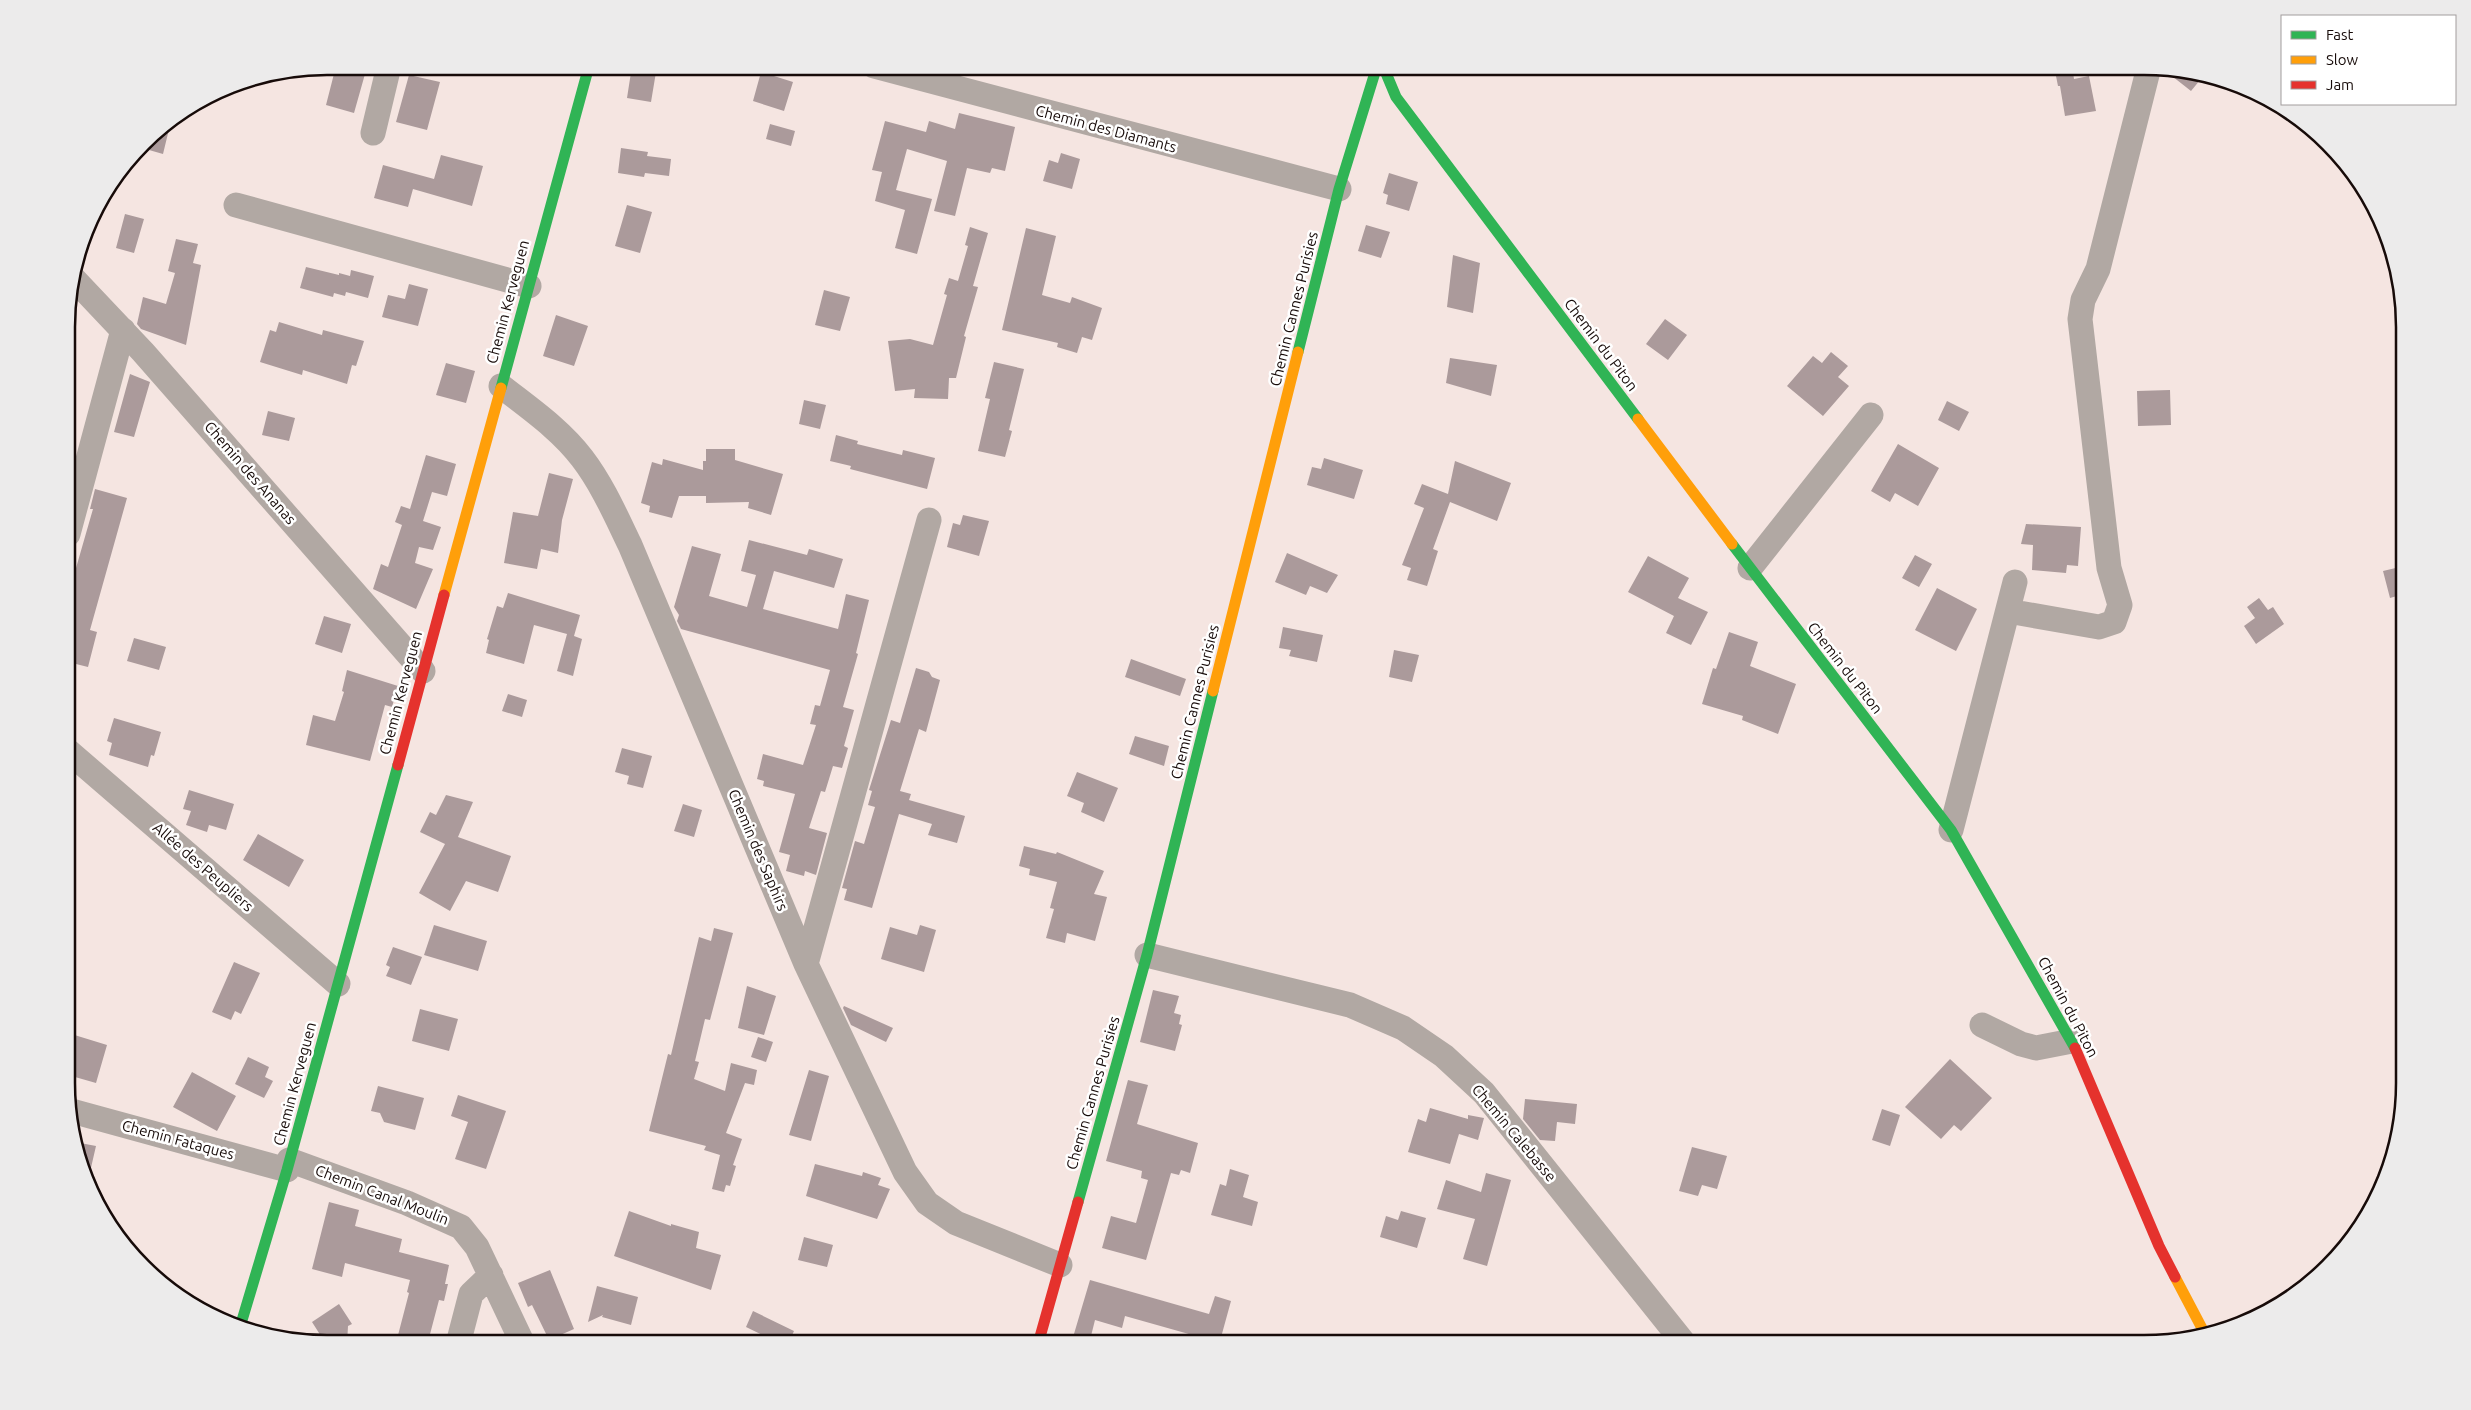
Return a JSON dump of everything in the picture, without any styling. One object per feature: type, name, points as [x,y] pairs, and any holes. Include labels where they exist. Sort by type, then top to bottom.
[{"type":"street","points":[[373,134],[387,75]]},
{"type":"street","name":"Chemin Kerveguen","points":[[242,1320],[288,1165],[587,75]]},
{"type":"street","name":"Chemin des Diamants","points":[[908,75],[1339,189]]},
{"type":"street","name":"Chemin Cannes Purisies","points":[[1041,1335],[1147,955],[1339,189],[1374,75]]},
{"type":"street","name":"Chemin du Piton","points":[[1387,75],[1396,97],[1750,568],[1950,830],[2072,1041],[2159,1246],[2203,1328]]},
{"type":"street","points":[[2008,611],[2099,627],[2114,622],[2120,605],[2109,568],[2080,319],[2083,300],[2098,269],[2148,75]]},
{"type":"street","points":[[236,206],[528,286]]},
{"type":"street","name":"Chemin des Ananas","points":[[79,284],[123,330],[423,671]]},
{"type":"street","points":[[75,508],[123,330]]},
{"type":"street","name":"Chemin des Saphirs","points":[[501,386],[562,436],[582,458],[608,500],[630,545],[806,964],[905,1172],[927,1203],[956,1223],[1060,1266]]},
{"type":"street","points":[[1750,568],[1871,415]]},
{"type":"street","points":[[806,964],[929,520]]},
{"type":"street","points":[[1950,830],[2015,582]]},
{"type":"street","name":"Allée des Peupliers","points":[[75,757],[338,984]]},
{"type":"street","name":"Chemin Calebasse","points":[[1147,955],[1350,1005],[1403,1028],[1444,1056],[1484,1093],[1678,1335]]},
{"type":"street","points":[[1982,1025],[2021,1044],[2036,1048],[2072,1041]]},
{"type":"street","name":"Chemin Fataques","points":[[77,1112],[288,1165]]},
{"type":"street","name":"Chemin Canal Moulin","points":[[288,1165],[452,1221],[461,1227],[477,1247],[519,1335]]},
{"type":"street","points":[[460,1335],[471,1294],[491,1275]]},
{"type":"building","points":[[334,75],[365,75],[354,113],[326,105]]},
{"type":"building","points":[[409,75],[440,82],[427,130],[396,122]]},
{"type":"building","points":[[631,75],[656,75],[651,102],[627,98]]},
{"type":"building","points":[[760,75],[771,75],[793,82],[784,111],[753,101]]},
{"type":"building","points":[[2056,75],[2073,75],[2074,79],[2089,76],[2096,111],[2065,116],[2060,86],[2058,86]]},
{"type":"building","points":[[2173,77],[2199,81],[2191,91]]},
{"type":"building","points":[[959,113],[1015,127],[1005,171],[992,168],[990,173],[967,168],[955,216],[934,211],[947,161],[907,149],[896,190],[932,199],[917,254],[895,248],[905,210],[875,201],[882,172],[872,170],[885,121],[926,132],[929,121],[955,129]]},
{"type":"building","points":[[770,124],[795,131],[791,146],[766,139]]},
{"type":"building","points":[[168,132],[163,154],[148,150]]},
{"type":"building","points":[[621,148],[648,152],[647,156],[671,159],[669,176],[645,173],[644,177],[618,173]]},
{"type":"building","points":[[1061,153],[1080,159],[1072,189],[1043,181],[1049,160],[1058,163]]},
{"type":"building","points":[[441,155],[483,166],[472,206],[413,189],[408,207],[374,198],[383,165],[434,179]]},
{"type":"building","points":[[1389,173],[1418,182],[1409,211],[1386,204],[1388,195],[1383,193]]},
{"type":"building","points":[[627,205],[652,212],[640,253],[615,246]]},
{"type":"building","points":[[125,214],[144,219],[134,253],[116,248]]},
{"type":"building","points":[[1366,225],[1390,232],[1381,258],[1358,251]]},
{"type":"building","points":[[970,227],[988,233],[973,286],[978,287],[964,336],[966,337],[956,378],[949,378],[948,399],[914,398],[915,389],[895,391],[888,341],[910,339],[933,345],[947,295],[944,294],[949,278],[958,281],[968,246],[965,245]]},
{"type":"building","points":[[1026,228],[1056,236],[1042,295],[1070,303],[1072,297],[1102,308],[1092,340],[1082,337],[1077,353],[1057,347],[1058,343],[1002,330]]},
{"type":"building","points":[[176,239],[198,244],[193,263],[201,265],[186,345],[141,329],[137,324],[143,297],[166,304],[175,273],[168,271]]},
{"type":"building","points":[[1453,255],[1480,263],[1473,313],[1447,307]]},
{"type":"building","points":[[306,267],[339,275],[339,273],[350,276],[351,270],[374,276],[368,298],[346,292],[345,296],[334,293],[333,297],[300,288]]},
{"type":"building","points":[[409,284],[428,289],[418,326],[382,317],[388,295],[405,299]]},
{"type":"building","points":[[824,290],[850,297],[840,331],[815,325]]},
{"type":"building","points":[[556,315],[588,326],[574,366],[543,356]]},
{"type":"building","points":[[1665,319],[1687,335],[1668,360],[1646,344]]},
{"type":"building","points":[[279,322],[322,335],[323,330],[364,341],[356,366],[352,365],[347,384],[303,370],[302,375],[260,362],[270,330],[276,332]]},
{"type":"building","points":[[1831,352],[1848,366],[1838,377],[1849,386],[1823,416],[1787,386],[1813,356],[1822,363]]},
{"type":"building","points":[[1450,358],[1497,365],[1491,396],[1446,383]]},
{"type":"building","points":[[994,362],[1024,369],[1009,430],[1012,431],[1005,457],[978,451],[990,399],[985,398]]},
{"type":"building","points":[[446,363],[475,371],[466,403],[436,395]]},
{"type":"building","points":[[130,374],[150,382],[134,437],[114,432]]},
{"type":"building","points":[[2170,390],[2171,425],[2138,426],[2137,391]]},
{"type":"building","points":[[804,400],[826,405],[820,429],[799,424]]},
{"type":"building","points":[[1947,401],[1969,412],[1959,431],[1938,420]]},
{"type":"building","points":[[268,411],[295,418],[289,441],[262,435]]},
{"type":"building","points":[[836,435],[858,441],[857,444],[902,455],[903,450],[935,458],[927,489],[850,469],[851,466],[830,461]]},
{"type":"building","points":[[1898,444],[1939,468],[1918,506],[1895,493],[1890,502],[1871,491]]},
{"type":"building","points":[[706,449],[735,449],[735,460],[783,474],[771,515],[748,508],[749,502],[706,503],[706,496],[679,496],[672,518],[649,512],[650,506],[641,503],[652,462],[662,465],[663,459],[703,470],[703,461],[706,461]]},
{"type":"building","points":[[426,455],[456,464],[447,496],[432,492],[423,521],[441,527],[433,550],[419,547],[415,563],[433,569],[416,609],[373,589],[381,564],[388,567],[402,525],[395,522],[401,506],[410,509]]},
{"type":"building","points":[[1324,458],[1363,470],[1354,499],[1307,485],[1312,467],[1321,469]]},
{"type":"building","points":[[1455,461],[1511,483],[1497,521],[1450,502],[1433,549],[1438,551],[1427,586],[1407,580],[1411,568],[1402,565],[1424,508],[1414,504],[1422,484],[1448,494]]},
{"type":"building","points":[[549,473],[573,479],[562,520],[558,553],[541,549],[537,569],[504,563],[513,512],[538,516]]},
{"type":"building","points":[[95,489],[127,498],[90,630],[97,632],[88,667],[75,664],[75,572],[93,509],[90,509]]},
{"type":"building","points":[[963,515],[989,521],[979,556],[947,547],[953,523],[960,525]]},
{"type":"building","points":[[2026,524],[2081,527],[2078,566],[2067,565],[2066,573],[2032,570],[2033,545],[2021,544]]},
{"type":"building","points":[[749,540],[807,555],[809,549],[843,559],[834,588],[774,571],[763,609],[838,629],[846,594],[869,600],[856,653],[858,654],[843,707],[854,710],[844,746],[848,748],[842,768],[833,766],[825,792],[821,791],[809,828],[827,833],[816,875],[805,871],[804,876],[786,871],[790,855],[779,852],[795,794],[763,786],[764,781],[757,779],[763,754],[803,765],[816,725],[810,724],[815,705],[820,706],[830,670],[681,629],[677,621],[679,615],[674,607],[692,546],[721,554],[709,596],[747,607],[756,575],[741,571]]},
{"type":"building","points":[[1287,553],[1338,575],[1327,593],[1310,586],[1306,595],[1275,582]]},
{"type":"building","points":[[1915,555],[1932,564],[1919,587],[1902,578]]},
{"type":"building","points":[[1648,556],[1689,578],[1678,598],[1708,612],[1691,645],[1666,633],[1674,616],[1628,592]]},
{"type":"building","points":[[2396,568],[2396,596],[2390,598],[2383,571]]},
{"type":"building","points":[[1937,588],[1977,609],[1956,651],[1915,630]]},
{"type":"building","points":[[508,593],[580,615],[574,636],[582,639],[573,676],[557,671],[567,634],[534,625],[524,664],[486,653],[489,640],[487,639],[497,606],[503,608]]},
{"type":"building","points":[[2259,598],[2268,610],[2273,607],[2284,624],[2256,644],[2244,626],[2255,618],[2247,607]]},
{"type":"building","points":[[324,616],[351,624],[342,653],[315,644]]},
{"type":"building","points":[[1283,627],[1323,635],[1317,662],[1289,656],[1291,650],[1279,648]]},
{"type":"building","points":[[1729,632],[1758,642],[1750,666],[1796,684],[1778,734],[1742,720],[1743,716],[1702,704],[1713,668],[1716,669]]},
{"type":"building","points":[[134,638],[166,647],[159,670],[127,661]]},
{"type":"building","points":[[1394,650],[1419,655],[1412,682],[1389,677]]},
{"type":"building","points":[[1131,659],[1186,679],[1180,696],[1125,677]]},
{"type":"building","points":[[916,668],[929,672],[932,677],[940,680],[926,732],[919,729],[900,791],[911,794],[909,800],[965,816],[957,843],[928,835],[932,824],[899,814],[872,908],[844,900],[847,889],[842,888],[855,841],[864,844],[875,807],[868,805],[872,791],[869,790],[891,720],[900,723]]},
{"type":"building","points":[[347,670],[398,686],[392,707],[385,705],[370,761],[306,745],[313,715],[335,721],[344,692],[342,691]]},
{"type":"building","points":[[508,694],[527,700],[522,717],[502,711]]},
{"type":"building","points":[[114,718],[161,732],[154,756],[151,755],[148,767],[109,755],[112,743],[107,741]]},
{"type":"building","points":[[1135,736],[1169,746],[1164,766],[1129,754]]},
{"type":"building","points":[[622,748],[652,756],[643,788],[627,784],[629,776],[615,772]]},
{"type":"building","points":[[1077,772],[1118,788],[1104,822],[1081,812],[1084,803],[1067,796]]},
{"type":"building","points":[[189,790],[234,804],[226,830],[209,825],[207,832],[186,825],[191,811],[183,809]]},
{"type":"building","points":[[446,795],[473,802],[458,837],[511,856],[498,892],[466,881],[450,911],[419,893],[445,844],[420,832],[430,812],[436,815]]},
{"type":"building","points":[[683,804],[702,810],[694,837],[674,831]]},
{"type":"building","points":[[258,834],[304,860],[289,887],[243,860]]},
{"type":"building","points":[[1024,846],[1056,854],[1057,852],[1104,871],[1094,894],[1107,897],[1095,941],[1067,933],[1065,943],[1046,938],[1054,909],[1050,908],[1057,882],[1029,875],[1030,869],[1019,866]]},
{"type":"building","points":[[434,925],[487,941],[478,971],[424,955]]},
{"type":"building","points":[[920,925],[936,930],[924,972],[881,959],[890,927],[917,935]]},
{"type":"building","points":[[714,928],[733,933],[710,1020],[705,1019],[695,1061],[699,1062],[694,1079],[725,1091],[731,1063],[757,1070],[754,1085],[745,1083],[726,1133],[742,1139],[733,1165],[736,1166],[730,1186],[726,1185],[724,1192],[712,1189],[720,1155],[704,1150],[706,1146],[649,1131],[668,1054],[671,1055],[699,937],[711,941]]},
{"type":"building","points":[[393,947],[422,957],[411,985],[386,976],[390,967],[386,965]]},
{"type":"building","points":[[234,962],[260,973],[241,1014],[235,1011],[231,1020],[212,1012]]},
{"type":"building","points":[[747,986],[776,996],[764,1035],[738,1028]]},
{"type":"building","points":[[1153,990],[1179,996],[1174,1013],[1181,1015],[1179,1024],[1182,1025],[1175,1051],[1140,1042]]},
{"type":"building","points":[[844,1006],[893,1028],[886,1042],[851,1025],[843,1008]]},
{"type":"building","points":[[420,1009],[458,1019],[449,1051],[412,1041]]},
{"type":"building","points":[[75,1035],[107,1045],[96,1083],[75,1077]]},
{"type":"building","points":[[758,1037],[773,1042],[766,1062],[751,1057]]},
{"type":"building","points":[[248,1057],[269,1067],[265,1077],[273,1081],[264,1098],[235,1084]]},
{"type":"building","points":[[1950,1059],[1992,1098],[1961,1131],[1954,1125],[1941,1139],[1905,1107]]},
{"type":"building","points":[[809,1070],[829,1076],[811,1141],[789,1135]]},
{"type":"building","points":[[192,1072],[236,1096],[217,1131],[173,1107]]},
{"type":"building","points":[[1128,1080],[1148,1085],[1137,1124],[1198,1143],[1190,1173],[1181,1170],[1179,1175],[1171,1173],[1146,1260],[1102,1248],[1111,1216],[1136,1223],[1148,1180],[1141,1178],[1142,1171],[1106,1161]]},
{"type":"building","points":[[378,1086],[424,1098],[415,1130],[384,1122],[380,1113],[371,1111]]},
{"type":"building","points":[[458,1095],[506,1111],[486,1169],[455,1159],[468,1122],[451,1116]]},
{"type":"building","points":[[1525,1099],[1577,1104],[1575,1124],[1557,1122],[1555,1141],[1540,1140],[1523,1119]]},
{"type":"building","points":[[1430,1108],[1468,1119],[1468,1115],[1484,1118],[1478,1140],[1459,1134],[1450,1164],[1408,1152],[1418,1119],[1426,1122]]},
{"type":"building","points":[[1882,1109],[1900,1115],[1890,1146],[1872,1140]]},
{"type":"building","points":[[83,1144],[96,1146],[90,1170]]},
{"type":"building","points":[[1692,1147],[1727,1156],[1717,1189],[1702,1185],[1698,1196],[1679,1191]]},
{"type":"building","points":[[815,1164],[862,1176],[863,1172],[881,1178],[878,1185],[890,1189],[877,1219],[806,1196]]},
{"type":"building","points":[[1230,1169],[1249,1175],[1243,1197],[1258,1202],[1252,1226],[1211,1215],[1220,1184],[1226,1186]]},
{"type":"building","points":[[1486,1173],[1511,1180],[1487,1266],[1463,1259],[1475,1219],[1437,1209],[1446,1180],[1481,1192]]},
{"type":"building","points":[[329,1202],[359,1210],[355,1226],[402,1239],[399,1252],[449,1265],[445,1284],[448,1284],[444,1301],[439,1300],[430,1335],[398,1335],[409,1293],[407,1292],[410,1280],[345,1263],[342,1277],[312,1269]]},
{"type":"building","points":[[629,1211],[671,1226],[671,1224],[699,1232],[696,1248],[721,1255],[711,1290],[614,1256]]},
{"type":"building","points":[[1401,1211],[1426,1218],[1417,1248],[1380,1237],[1386,1216],[1398,1220]]},
{"type":"building","points":[[804,1237],[833,1245],[827,1267],[798,1260]]},
{"type":"building","points":[[550,1270],[574,1329],[560,1335],[547,1335],[532,1305],[528,1307],[518,1283]]},
{"type":"building","points":[[1090,1280],[1209,1314],[1215,1296],[1231,1301],[1222,1335],[1192,1335],[1125,1316],[1122,1328],[1095,1320],[1091,1335],[1074,1335]]},
{"type":"building","points":[[597,1286],[638,1297],[631,1325],[602,1317],[603,1315],[588,1322]]},
{"type":"building","points":[[339,1304],[352,1324],[348,1326],[348,1335],[327,1335],[320,1335],[312,1322]]},
{"type":"building","points":[[753,1311],[794,1331],[792,1335],[762,1335],[746,1327]]},
{"type":"traffic: fast","points":[[501,388],[587,75]]},
{"type":"traffic: fast","points":[[1298,352],[1339,189],[1374,75]]},
{"type":"traffic: fast","points":[[1387,75],[1396,97],[1638,419]]},
{"type":"traffic: fast","points":[[1732,544],[1951,830],[2075,1048]]},
{"type":"traffic: fast","points":[[1078,1202],[1147,955],[1213,691]]},
{"type":"traffic: fast","points":[[242,1320],[287,1170],[398,765]]},
{"type":"traffic: slow","points":[[1213,691],[1298,352]]},
{"type":"traffic: slow","points":[[444,595],[501,388]]},
{"type":"traffic: slow","points":[[1638,419],[1732,544]]},
{"type":"traffic: slow","points":[[2175,1277],[2202,1328]]},
{"type":"traffic: jam","points":[[398,765],[444,595]]},
{"type":"traffic: jam","points":[[2075,1048],[2159,1246],[2175,1277]]},
{"type":"traffic: jam","points":[[1041,1335],[1078,1202]]}]
